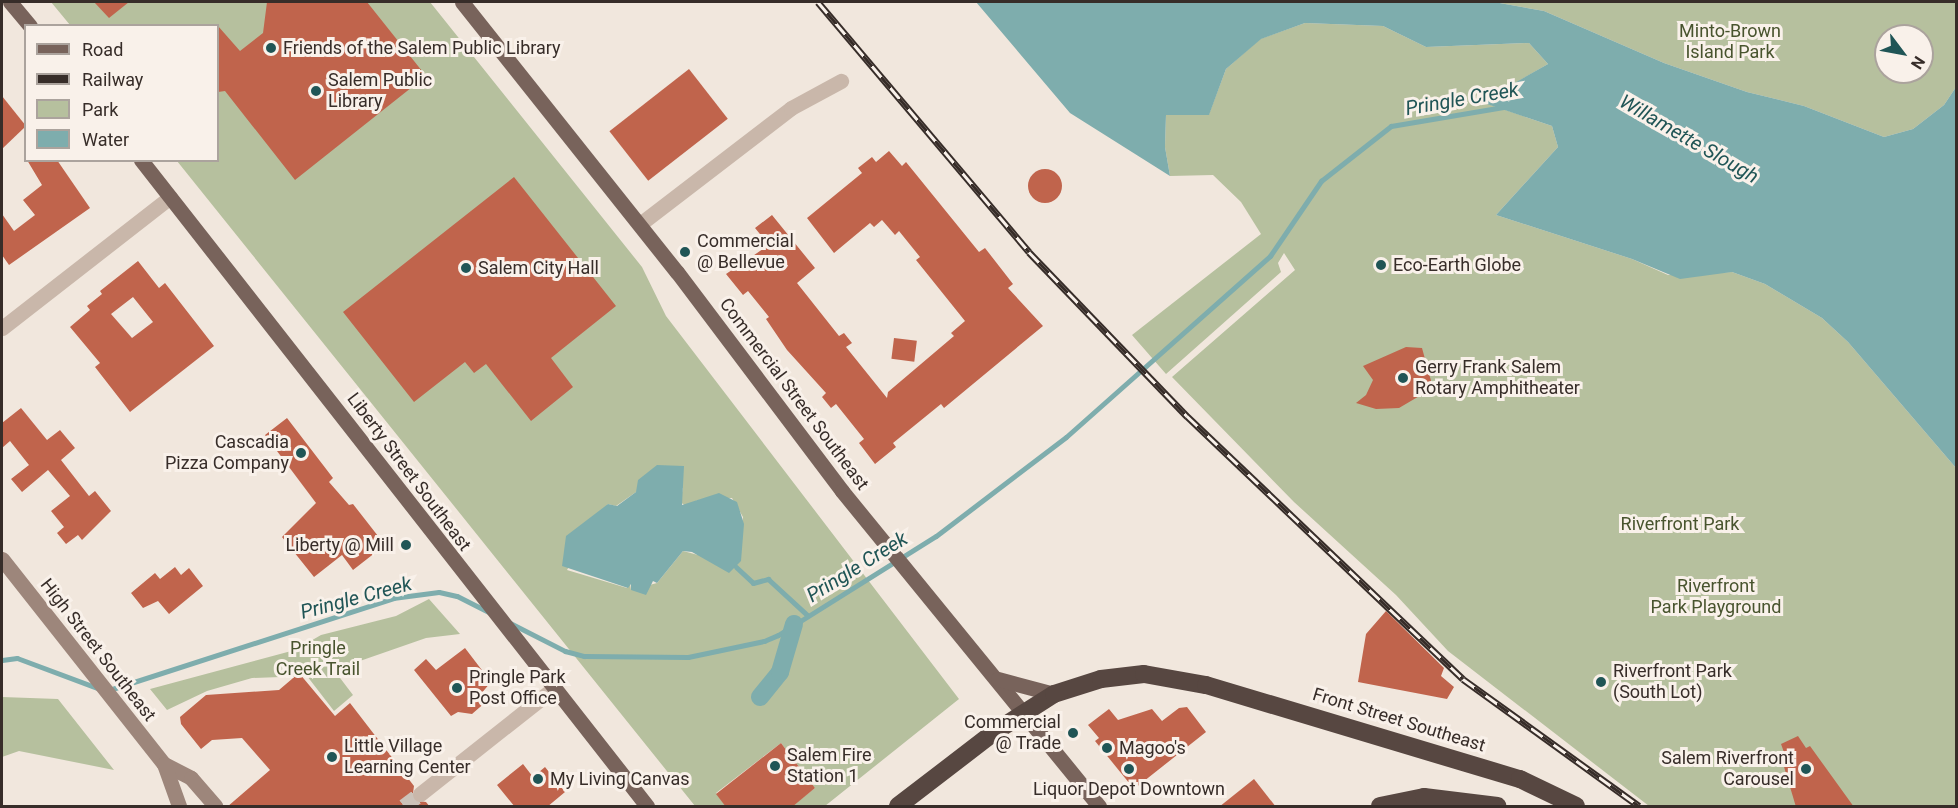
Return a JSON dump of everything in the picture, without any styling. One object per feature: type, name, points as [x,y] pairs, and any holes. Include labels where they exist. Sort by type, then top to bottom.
[{"type":"highway","name":"Front Street Southeast","points":[[898,807],[1023,712],[1054,694],[1101,679],[1144,674],[1206,685],[1520,779],[1576,807]]},
{"type":"highway","points":[[1380,807],[1424,797],[1497,807]]},
{"type":"main road","points":[[10,2],[28,24]]},
{"type":"main road","name":"Commercial Street Southeast","points":[[462,2],[639,224],[842,490],[1099,807]]},
{"type":"main road","name":"Liberty Street Southeast","points":[[143,162],[430,534],[647,807]]},
{"type":"main road","points":[[995,678],[1054,694]]},
{"type":"street","points":[[639,224],[791,108],[841,81]]},
{"type":"street","points":[[2,328],[170,197]]},
{"type":"street","name":"High Street Southeast","points":[[2,559],[164,764],[179,807]]},
{"type":"street","points":[[420,794],[553,689]]},
{"type":"street","name":"High Street Southeast","points":[[164,764],[190,778],[215,807]]},
{"type":"green space","points":[[51,2],[430,2],[642,267],[666,316],[959,699],[825,806],[792,806],[815,788],[781,743],[716,793],[726,806],[695,806],[178,162],[219,162],[219,24],[69,24]],"holes":[[[640,484],[683,488],[680,502],[686,506],[698,500],[732,498],[743,517],[739,554],[698,555],[683,551],[657,583],[631,590],[630,584],[627,588],[567,570],[608,504],[616,506],[639,490]]]},
{"type":"green space","name":"Minto-Brown Island Park","points":[[1494,2],[1956,2],[1956,87],[1944,105],[1913,129],[1884,137],[1804,106],[1747,92],[1664,63],[1544,11]]},
{"type":"green space","name":"Riverfront Park","points":[[1305,23],[1383,26],[1426,47],[1529,43],[1548,64],[1482,102],[1552,126],[1558,147],[1496,215],[1632,259],[1668,275],[1732,272],[1765,284],[1822,318],[1848,342],[1956,468],[1956,806],[1649,806],[1448,651],[1396,595],[1294,502],[1172,377],[1295,270],[1284,253],[1278,263],[1281,272],[1166,374],[1132,335],[1261,234],[1241,202],[1213,175],[1170,176],[1165,147],[1166,115],[1209,114],[1226,69],[1260,39]]},
{"type":"green space","name":"Pringle Creek Trail","points":[[429,599],[460,634],[426,638],[334,670],[353,695],[334,711],[307,676],[252,678],[207,691],[167,710],[150,689],[295,650],[321,635],[396,616]]},
{"type":"green space","points":[[2,697],[58,699],[114,770],[19,751],[2,757]]},
{"type":"water","name":"Willamette Slough","points":[[976,2],[1494,2],[1544,11],[1664,63],[1747,92],[1804,106],[1884,137],[1913,129],[1944,105],[1956,87],[1956,468],[1848,342],[1822,318],[1765,284],[1732,272],[1680,279],[1632,259],[1496,215],[1558,147],[1552,126],[1481,102],[1548,64],[1529,43],[1426,47],[1383,26],[1305,23],[1261,39],[1226,69],[1209,115],[1166,115],[1165,147],[1170,176],[1070,113]]},
{"type":"water","points":[[657,465],[684,466],[682,505],[719,493],[737,502],[744,524],[741,561],[729,573],[692,552],[683,551],[657,583],[653,581],[646,595],[631,590],[631,584],[628,588],[562,566],[566,536],[608,504],[617,506],[636,492],[638,480]]},
{"type":"building","points":[[94,2],[129,2],[109,18]]},
{"type":"building","name":"Salem Public Library","points":[[267,2],[367,2],[426,76],[295,180],[225,91],[219,92],[219,27],[240,51],[263,33]]},
{"type":"building","points":[[689,69],[728,119],[648,181],[609,131]]},
{"type":"building","points":[[2,96],[24,124],[24,128],[2,149]]},
{"type":"building","points":[[889,151],[902,166],[906,162],[979,252],[985,248],[1013,284],[1008,288],[1043,326],[944,408],[941,404],[893,443],[896,447],[875,464],[859,443],[864,439],[836,404],[831,408],[822,397],[826,393],[787,350],[766,319],[769,317],[748,291],[743,295],[726,274],[769,245],[755,228],[772,215],[815,268],[797,283],[839,336],[844,333],[852,343],[846,347],[887,398],[888,392],[954,336],[951,333],[965,321],[916,260],[920,257],[899,231],[895,235],[882,220],[874,227],[870,223],[834,253],[807,218],[862,173],[858,168],[872,157],[876,162]]},
{"type":"building","points":[[28,162],[58,162],[90,208],[9,265],[2,255],[2,214],[14,231],[35,215],[23,200],[42,185]]},
{"type":"building","points":[[1045,169],[1057,174],[1062,186],[1057,198],[1045,203],[1033,198],[1028,186],[1033,174]]},
{"type":"building","points":[[514,177],[616,306],[551,358],[573,387],[531,421],[486,364],[474,373],[465,362],[414,402],[343,312]]},
{"type":"building","points":[[138,261],[159,288],[165,283],[214,346],[130,412],[95,367],[100,363],[70,327],[90,310],[87,306],[102,294],[100,291]],"holes":[[[133,297],[153,322],[132,338],[111,314]]]},
{"type":"building","points":[[894,338],[917,341],[914,362],[891,359]]},
{"type":"building","name":"Gerry Frank Salem Rotary Amphitheater","points":[[1406,347],[1422,348],[1433,388],[1399,408],[1376,409],[1356,403],[1366,395],[1373,380],[1363,366]]},
{"type":"building","points":[[21,408],[47,440],[60,430],[75,448],[61,460],[89,496],[95,491],[111,511],[82,540],[78,535],[66,544],[57,533],[64,527],[51,511],[70,496],[48,470],[22,492],[11,479],[29,465],[10,441],[2,448],[2,423]]},
{"type":"building","points":[[287,418],[333,478],[329,482],[349,505],[353,504],[385,545],[353,570],[342,555],[314,577],[282,537],[316,503],[265,435]]},
{"type":"building","points":[[175,567],[181,575],[189,568],[203,586],[169,614],[158,601],[143,608],[131,593],[155,573],[160,579]]},
{"type":"building","points":[[1386,611],[1444,668],[1441,676],[1454,687],[1447,699],[1358,682],[1366,634]]},
{"type":"building","name":"Pringle Park Post Office","points":[[465,648],[491,682],[480,695],[487,701],[472,714],[458,712],[451,716],[414,670],[426,659],[436,670]]},
{"type":"building","points":[[299,673],[335,716],[350,703],[414,786],[412,800],[426,802],[430,807],[227,807],[270,770],[242,738],[212,740],[201,749],[181,724],[180,717],[206,695],[279,690]]},
{"type":"building","points":[[1187,707],[1206,732],[1134,789],[1095,741],[1099,738],[1088,725],[1109,709],[1118,720],[1152,709],[1162,721],[1179,708]]},
{"type":"building","name":"Salem Riverfront Carousel","points":[[1798,736],[1806,748],[1810,746],[1854,807],[1796,807],[1782,760],[1786,758],[1781,744]]},
{"type":"building","name":"Salem Fire Station 1","points":[[781,743],[815,788],[792,807],[726,807],[716,794]]},
{"type":"building","points":[[523,764],[533,777],[545,767],[565,792],[547,807],[515,807],[497,785]]},
{"type":"building","points":[[1254,779],[1276,807],[1219,807]]},
{"type":"waterway","name":"Pringle Creek","points":[[510,623],[565,651],[584,656],[688,657],[764,641],[778,635],[936,536],[1066,437],[1270,256],[1321,181],[1391,126],[1503,107]]},
{"type":"waterway","points":[[736,567],[753,583],[768,579],[807,615]]},
{"type":"waterway","name":"Pringle Creek","points":[[109,690],[393,598],[439,592],[457,596],[489,612]]},
{"type":"waterway","points":[[760,697],[780,672],[794,624]]},
{"type":"waterway","name":"Pringle Creek","points":[[2,660],[17,658],[100,689]]},
{"type":"tunnel","points":[[404,806],[420,794]]},
{"type":"railway","points":[[818,2],[1029,252],[1187,416],[1463,679],[1639,806]]},
{"type":"place","name":"Friends of the Salem Public Library","points":[[271,48]]},
{"type":"place","name":"Salem Public Library","points":[[316,91]]},
{"type":"place","name":"Commercial @ Bellevue","points":[[685,252]]},
{"type":"place","name":"Eco-Earth Globe","points":[[1381,265]]},
{"type":"place","name":"Salem City Hall","points":[[466,268]]},
{"type":"place","name":"Gerry Frank Salem Rotary Amphitheater","points":[[1403,378]]},
{"type":"place","name":"Cascadia Pizza Company","points":[[301,453]]},
{"type":"place","name":"Liberty @ Mill","points":[[406,545]]},
{"type":"place","name":"Riverfront Park (South Lot)","points":[[1601,682]]},
{"type":"place","name":"Pringle Park Post Office","points":[[457,688]]},
{"type":"place","name":"Commercial @ Trade","points":[[1073,733]]},
{"type":"place","name":"Magoo's","points":[[1107,748]]},
{"type":"place","name":"Little Village Learning Center","points":[[332,757]]},
{"type":"place","name":"Salem Fire Station 1","points":[[775,766]]},
{"type":"place","name":"Liquor Depot Downtown","points":[[1129,769]]},
{"type":"place","name":"Salem Riverfront Carousel","points":[[1806,769]]},
{"type":"place","name":"My Living Canvas","points":[[538,779]]},
{"type":"park label","name":"Riverfront Park Playground","points":[[1716,597]]}]
